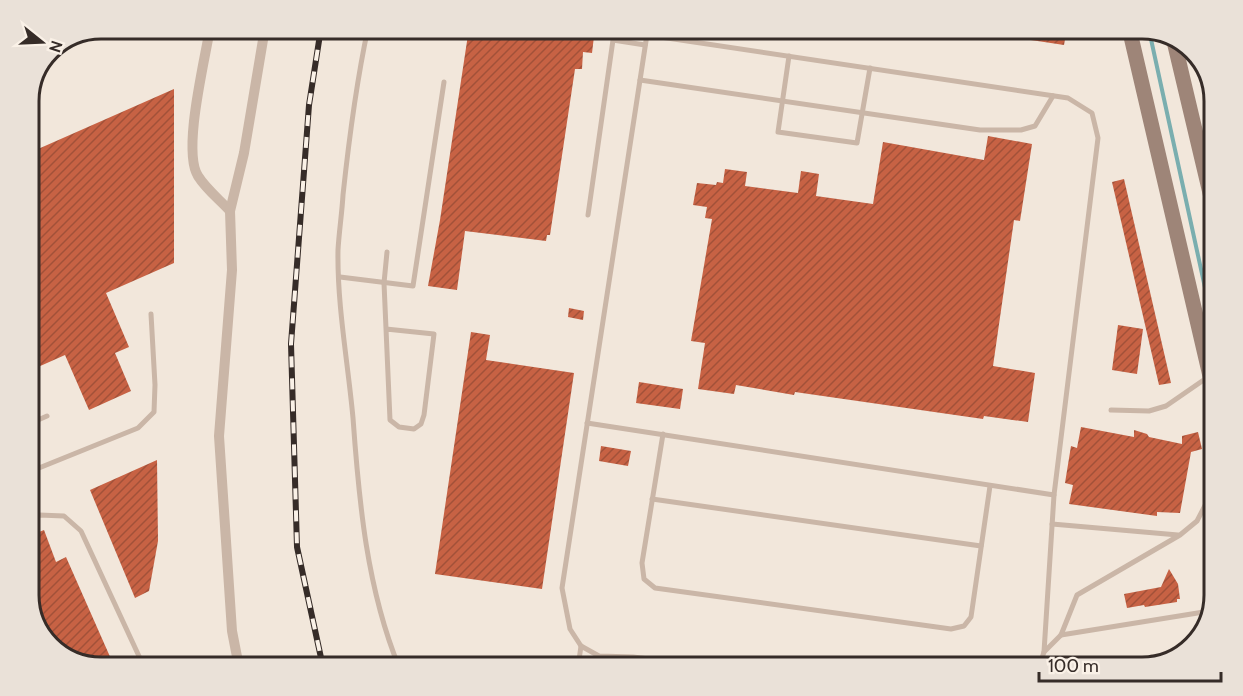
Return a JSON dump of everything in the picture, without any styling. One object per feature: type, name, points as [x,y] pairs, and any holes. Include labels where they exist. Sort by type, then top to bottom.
[{"type":"main road","points":[[1133,39],[1204,348]]},
{"type":"main road","points":[[1176,48],[1204,168]]},
{"type":"street","points":[[208,39],[193,133],[192,156],[197,176],[230,211]]},
{"type":"street","points":[[236,657],[232,631],[219,436],[232,270],[230,211],[244,153],[263,39]]},
{"type":"lane","points":[[366,39],[348,143],[338,250],[355,453],[366,539],[373,580],[395,657]]},
{"type":"lane","points":[[633,657],[599,656],[581,646],[570,629],[562,588],[646,39]]},
{"type":"lane","points":[[688,39],[1068,98],[1092,113],[1098,138],[1054,495],[1042,657]]},
{"type":"lane","points":[[588,215],[613,40],[645,45]]},
{"type":"lane","points":[[789,56],[778,132],[857,143],[870,68]]},
{"type":"lane","points":[[640,80],[980,129],[1021,130],[1035,126],[1053,96]]},
{"type":"lane","points":[[340,277],[413,286],[444,82]]},
{"type":"lane","points":[[386,329],[435,334],[424,415],[421,424],[414,429],[399,426],[390,420],[386,329],[384,283],[387,252]]},
{"type":"lane","points":[[39,468],[138,428],[154,412],[155,385],[151,314]]},
{"type":"lane","points":[[1111,410],[1149,411],[1166,406],[1204,387]]},
{"type":"lane","points":[[39,420],[47,416]]},
{"type":"lane","points":[[587,423],[1054,495]]},
{"type":"lane","points":[[663,434],[642,563],[644,579],[655,588],[951,629],[964,626],[970,617],[990,486]]},
{"type":"lane","points":[[652,499],[981,546]]},
{"type":"lane","points":[[1044,652],[1061,635],[1077,596],[1179,535],[1197,520],[1204,507]]},
{"type":"lane","points":[[39,515],[64,516],[81,531],[139,657]]},
{"type":"lane","points":[[1052,524],[1179,535]]},
{"type":"lane","points":[[1061,635],[1202,612]]},
{"type":"lane","points":[[580,657],[581,646]]},
{"type":"building","points":[[467,39],[594,39],[592,53],[583,52],[582,69],[575,69],[550,235],[547,235],[546,241],[465,231],[457,290],[428,286]]},
{"type":"building","points":[[1025,39],[1065,39],[1064,45]]},
{"type":"building","points":[[174,89],[174,263],[106,293],[129,347],[115,353],[131,391],[89,410],[65,355],[39,367],[39,149]]},
{"type":"building","points":[[988,136],[1032,144],[1020,221],[1014,220],[993,366],[1035,373],[1028,422],[984,416],[983,419],[795,392],[794,395],[736,385],[734,394],[698,389],[705,343],[691,341],[712,219],[705,218],[707,207],[693,205],[697,183],[716,185],[717,182],[723,183],[725,169],[747,172],[745,186],[798,193],[801,171],[819,174],[816,196],[873,204],[883,142],[984,160]]},
{"type":"building","points":[[1124,179],[1171,383],[1159,385],[1112,182]]},
{"type":"building","points":[[569,308],[584,311],[583,320],[568,317]]},
{"type":"building","points":[[1118,325],[1143,329],[1137,374],[1112,370]]},
{"type":"building","points":[[471,332],[490,335],[486,360],[574,373],[542,589],[435,574]]},
{"type":"building","points":[[639,382],[683,389],[680,409],[636,403]]},
{"type":"building","points":[[1081,427],[1134,437],[1134,430],[1147,434],[1149,437],[1182,444],[1182,436],[1198,432],[1202,449],[1191,452],[1180,513],[1157,512],[1157,516],[1069,504],[1073,485],[1065,483],[1071,446],[1077,448]]},
{"type":"building","points":[[601,446],[631,451],[628,466],[599,461]]},
{"type":"building","points":[[157,460],[158,541],[149,591],[135,598],[90,490]]},
{"type":"building","points":[[44,530],[56,562],[66,557],[110,657],[89,656],[73,651],[54,636],[45,623],[39,599],[39,532]]},
{"type":"building","points":[[1169,569],[1178,584],[1180,599],[1177,599],[1177,602],[1127,608],[1124,594],[1161,587]]},
{"type":"waterway","points":[[1151,40],[1204,283]]},
{"type":"railway","points":[[319,39],[309,105],[291,344],[297,547],[321,657]]}]
